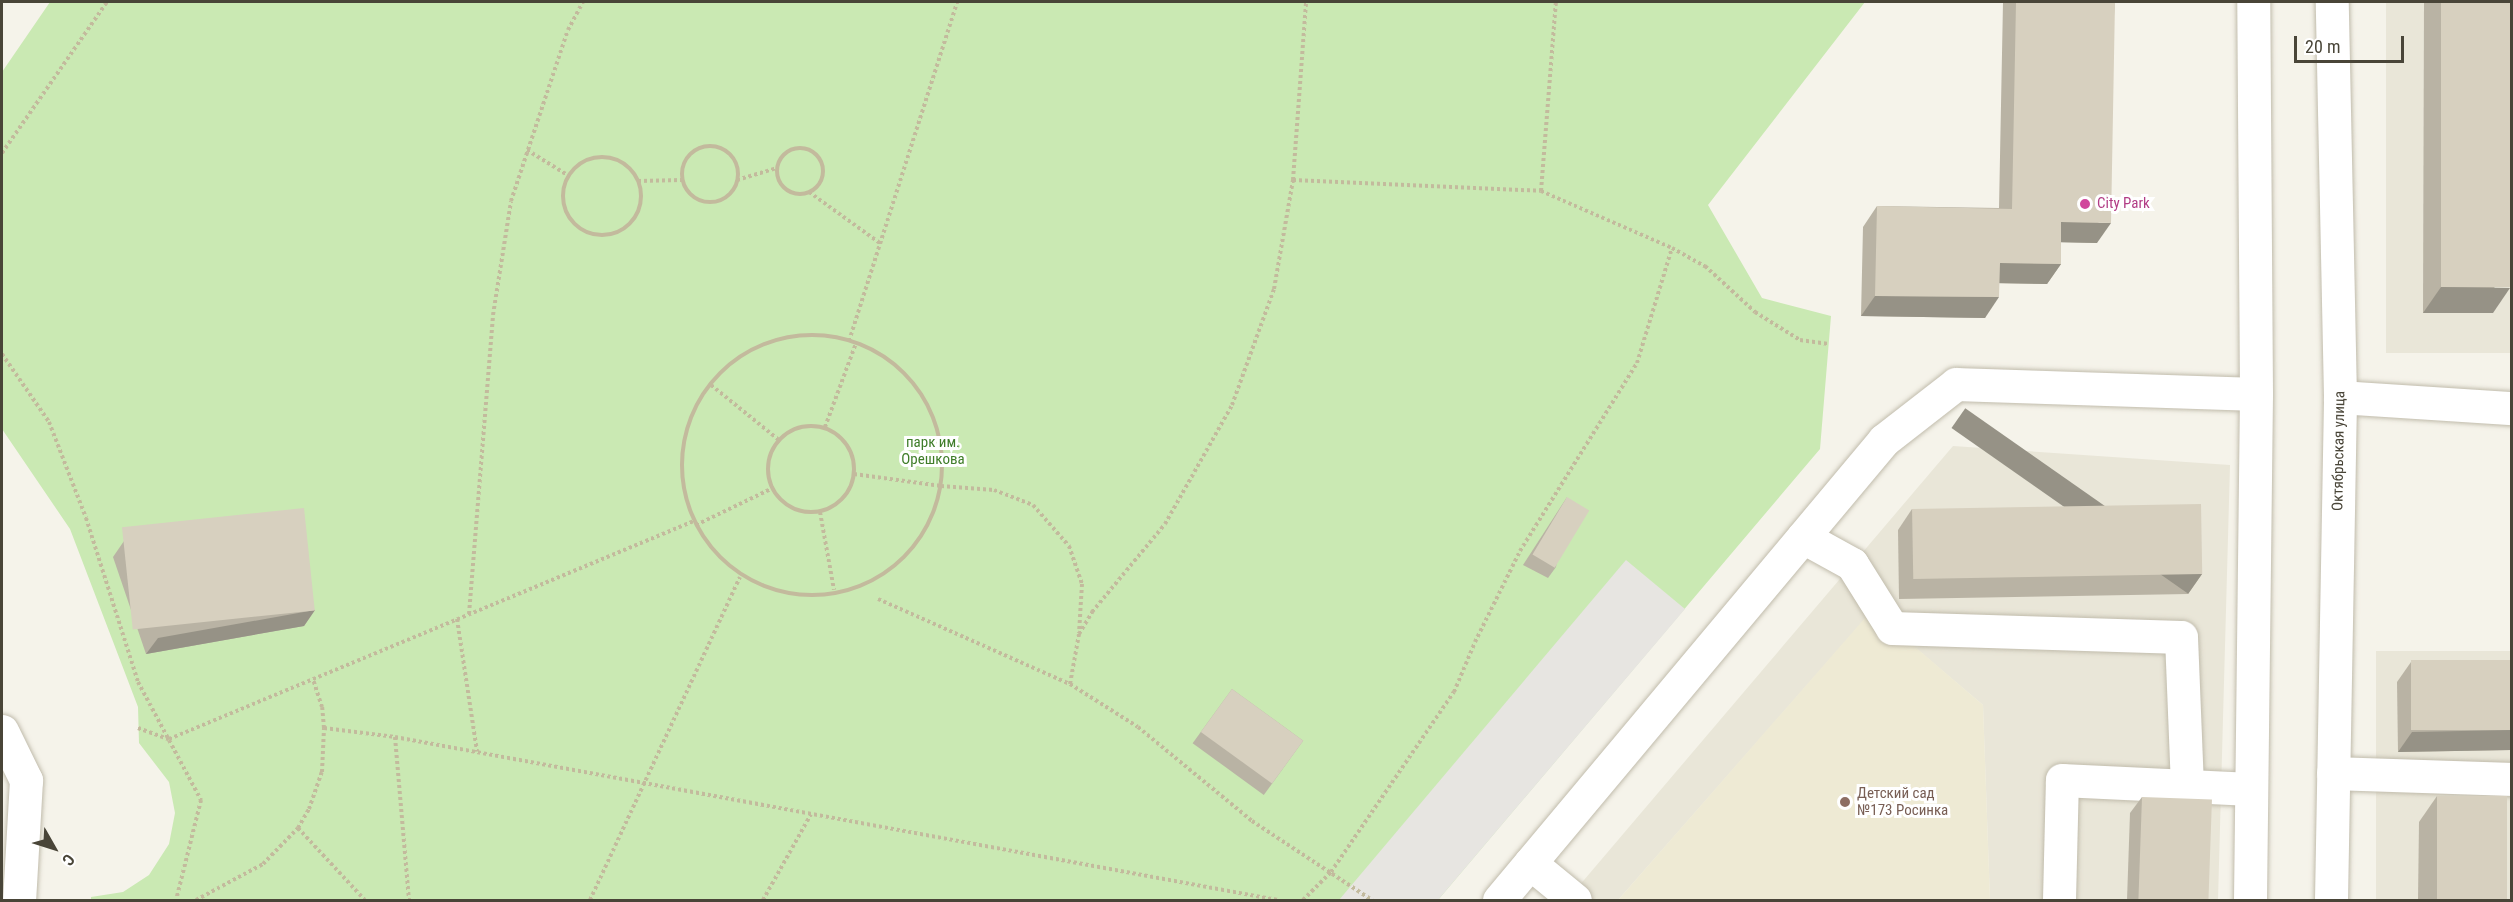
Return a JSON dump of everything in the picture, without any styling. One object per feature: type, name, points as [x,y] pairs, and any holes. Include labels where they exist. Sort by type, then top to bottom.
[{"type":"street","points":[[2250,900],[2256,394],[2253,2]]},
{"type":"street","name":"Октябрьская улица","points":[[2331,900],[2340,398],[2332,2]]},
{"type":"street","points":[[1499,900],[1884,440],[1956,384],[2256,394]]},
{"type":"street","points":[[2340,398],[2511,408]]},
{"type":"street","points":[[1803,537],[1852,564],[1892,628],[2181,637],[2187,786]]},
{"type":"street","points":[[2,731],[26,780],[19,900]]},
{"type":"street","points":[[2333,773],[2511,779]]},
{"type":"street","points":[[2059,900],[2062,780],[2251,789]]},
{"type":"street","points":[[1530,863],[1575,900]]},
{"type":"path","points":[[2,153],[107,2]]},
{"type":"path","points":[[469,614],[493,315],[511,201],[526,150],[568,30],[583,2]]},
{"type":"path","points":[[849,341],[957,2]]},
{"type":"path","points":[[1079,634],[1092,612],[1165,524],[1232,405],[1274,289],[1293,180],[1306,2]]},
{"type":"path","points":[[1541,191],[1556,2]]},
{"type":"path","points":[[715,146],[728,151],[736,162],[737,180],[735,188],[725,198],[712,202],[699,200],[688,192],[682,180],[682,166],[689,154],[701,147],[715,146]]},
{"type":"path","points":[[794,149],[807,149],[818,156],[823,168],[821,181],[808,192],[800,195],[787,191],[779,181],[777,168],[783,156],[794,149]]},
{"type":"path","points":[[526,150],[569,176]]},
{"type":"path","points":[[595,157],[611,157],[625,163],[638,181],[641,204],[635,218],[624,229],[609,235],[594,235],[580,228],[569,217],[564,203],[564,188],[569,176],[581,162],[595,157]]},
{"type":"path","points":[[737,180],[777,168]]},
{"type":"path","points":[[638,181],[682,180]]},
{"type":"path","points":[[1293,180],[1541,191],[1672,248],[1706,266],[1755,312],[1800,340],[1829,344]]},
{"type":"path","points":[[808,192],[880,243]]},
{"type":"path","points":[[1303,900],[1331,872],[1454,692],[1475,642],[1520,551],[1637,363],[1672,248]]},
{"type":"path","points":[[824,334],[856,343],[874,348],[915,382],[939,424],[945,472],[928,531],[870,585],[792,597],[740,577],[701,537],[683,492],[682,443],[699,398],[732,361],[775,339],[824,334]]},
{"type":"path","points":[[825,427],[856,343]]},
{"type":"path","points":[[2,354],[49,422],[86,518],[138,682],[201,800],[176,900]]},
{"type":"path","points":[[711,385],[779,440]]},
{"type":"path","points":[[802,426],[825,427],[844,440],[854,460],[854,474],[853,483],[841,502],[820,512],[798,511],[778,499],[768,478],[770,455],[779,440],[802,426]]},
{"type":"path","points":[[854,474],[941,486],[994,490],[1033,505],[1069,546],[1082,584],[1079,634],[1070,684]]},
{"type":"path","points":[[138,728],[170,739],[469,614],[695,523],[773,488]]},
{"type":"path","points":[[820,512],[834,590]]},
{"type":"path","points":[[590,900],[740,577]]},
{"type":"path","points":[[878,599],[1070,684],[1138,727],[1252,821],[1372,900]]},
{"type":"path","points":[[457,619],[477,752]]},
{"type":"path","points":[[196,900],[263,864],[298,828],[309,809],[322,772],[324,728],[322,707],[313,679]]},
{"type":"path","points":[[324,728],[395,737],[1278,900]]},
{"type":"path","points":[[395,737],[409,900]]},
{"type":"path","points":[[763,900],[811,814]]},
{"type":"path","points":[[298,828],[365,900]]},
{"type":"shaded area","points":[[2386,2],[2511,2],[2511,353],[2386,353]]},
{"type":"shaded area","points":[[1953,446],[2230,465],[2218,900],[1990,900],[1983,705],[1872,611],[1619,899],[1621,900],[1567,900]]},
{"type":"shaded area","points":[[1626,560],[1685,609],[1438,900],[1339,900]]},
{"type":"shaded area","name":"Детский сад №173 Росинка","points":[[1872,610],[1983,705],[1990,900],[1619,899]]},
{"type":"shaded area","points":[[2376,651],[2511,651],[2511,900],[2376,900]]},
{"type":"green space","name":"парк им. Орешкова","points":[[50,2],[1865,2],[1708,205],[1762,298],[1831,316],[1820,449],[1438,900],[91,900],[91,897],[123,892],[149,875],[169,844],[175,813],[169,782],[139,743],[138,707],[70,529],[2,429],[2,72]]},
{"type":"building","points":[[2016,2],[2115,2],[2111,223],[2061,222],[2061,264],[2000,263],[1999,297],[1875,296],[1877,206],[2012,209]]},
{"type":"building","points":[[2441,2],[2511,2],[2511,287],[2441,287]]},
{"type":"building","points":[[1567,497],[1589,510],[1555,568],[1532,554]]},
{"type":"building","points":[[2201,504],[2202,574],[1913,579],[1912,509]]},
{"type":"building","points":[[304,508],[315,610],[133,630],[122,527]]},
{"type":"building","points":[[2411,660],[2511,660],[2511,730],[2411,730]]},
{"type":"building","points":[[1232,689],[1303,741],[1272,784],[1201,732]]},
{"type":"building","points":[[2437,796],[2507,796],[2507,900],[2437,900]]},
{"type":"building","points":[[2142,797],[2212,799],[2208,900],[2138,900]]},
{"type":"place","name":"City Park","points":[[2085,204]]},
{"type":"place","name":"Детский сад №173 Росинка","points":[[1845,802]]}]
